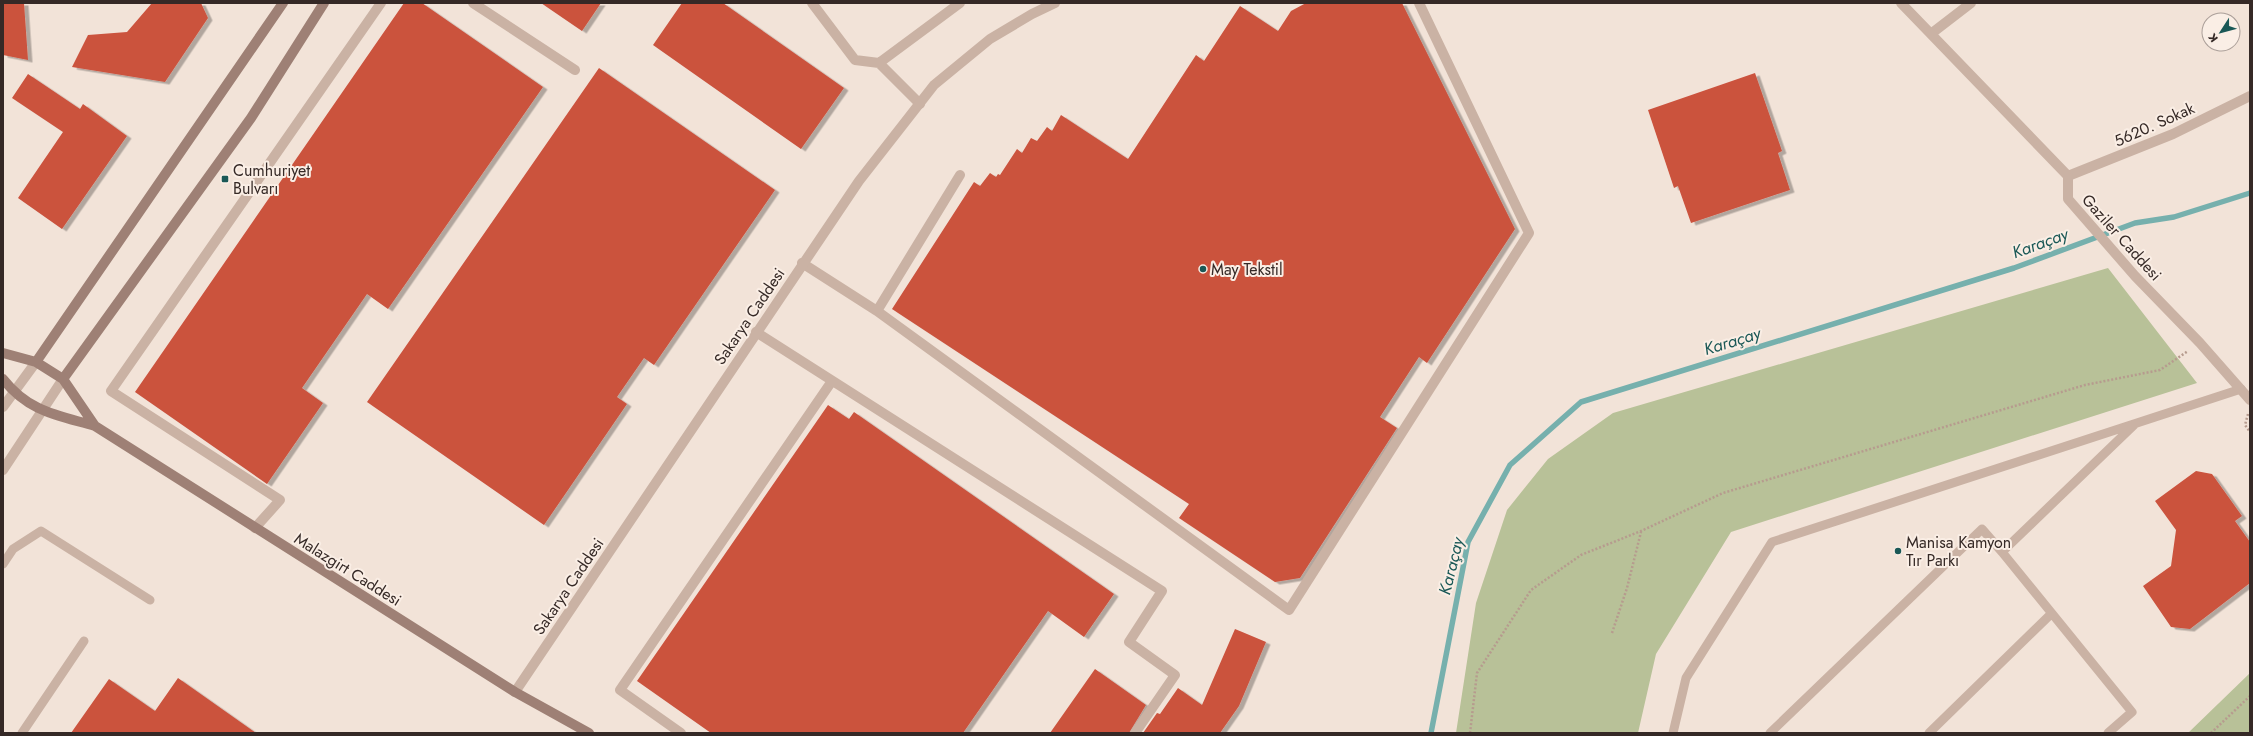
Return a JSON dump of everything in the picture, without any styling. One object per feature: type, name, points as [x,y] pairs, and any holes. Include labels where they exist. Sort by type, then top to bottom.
[{"type":"main road","points":[[36,362],[283,3]]},
{"type":"main road","points":[[63,379],[251,118],[324,3]]},
{"type":"main road","points":[[3,352],[36,362],[63,379],[95,426]]},
{"type":"main road","points":[[3,379],[14,392],[41,411],[95,426]]},
{"type":"main road","name":"Malazgirt Caddesi","points":[[95,426],[515,692],[589,733]]},
{"type":"street","points":[[255,528],[280,500],[111,392],[381,3]]},
{"type":"street","points":[[473,3],[575,70]]},
{"type":"street","points":[[812,3],[855,60],[879,63],[920,104]]},
{"type":"street","points":[[879,63],[960,3]]},
{"type":"street","name":"Sakarya Caddesi","points":[[515,692],[859,181],[934,86],[990,39],[1032,14],[1055,3]]},
{"type":"street","points":[[802,264],[877,311],[1289,610],[1529,233],[1419,3]]},
{"type":"street","points":[[1901,3],[1932,33],[2068,176]]},
{"type":"street","points":[[1932,33],[1971,3]]},
{"type":"street","name":"5620. Sokak","points":[[2068,176],[2173,134],[2250,96]]},
{"type":"street","points":[[877,311],[960,175]]},
{"type":"street","name":"Gaziler Caddesi","points":[[2068,176],[2068,199],[2135,276],[2200,343],[2250,400]]},
{"type":"street","points":[[756,332],[1162,591],[1129,642],[1175,675],[1135,733]]},
{"type":"street","points":[[3,408],[36,362]]},
{"type":"street","points":[[3,470],[63,379]]},
{"type":"street","points":[[681,733],[620,690],[832,381]]},
{"type":"lane","points":[[1673,733],[1686,678],[1772,542],[2241,389]]},
{"type":"lane","points":[[2002,552],[2136,423]]},
{"type":"lane","points":[[1770,733],[1982,529],[2132,712],[2108,733]]},
{"type":"lane","points":[[3,564],[13,549],[41,531],[150,600]]},
{"type":"lane","points":[[1929,733],[2051,614]]},
{"type":"lane","points":[[22,733],[84,641]]},
{"type":"path","points":[[1470,733],[1477,673],[1531,590],[1581,555],[1641,531],[1723,493],[2085,385],[2160,370],[2200,343]]},
{"type":"path","points":[[2250,408],[2245,425],[2250,432]]},
{"type":"path","points":[[1612,633],[1627,588],[1641,531]]},
{"type":"path","points":[[2211,733],[2250,696]]},
{"type":"green space","points":[[2108,268],[2197,383],[1731,532],[1656,654],[1638,733],[1456,733],[1476,603],[1507,510],[1548,459],[1613,413]]},
{"type":"green space","points":[[2250,673],[2250,733],[2188,733]]},
{"type":"building","points":[[3,3],[24,3],[28,60],[3,55]]},
{"type":"building","points":[[152,3],[201,3],[208,18],[165,82],[72,67],[88,35],[127,32]]},
{"type":"building","points":[[404,3],[422,3],[543,87],[388,309],[367,294],[302,388],[323,403],[267,484],[135,392]]},
{"type":"building","points":[[541,3],[601,3],[582,31]]},
{"type":"building","points":[[682,3],[723,3],[844,88],[801,149],[653,45]]},
{"type":"building","name":"May Tekstil","points":[[1306,3],[1402,3],[1515,229],[1427,363],[1419,357],[1380,417],[1397,428],[1300,578],[1275,582],[1179,518],[1189,504],[892,309],[974,182],[980,186],[990,173],[996,177],[998,174],[1000,175],[1017,149],[1022,153],[1031,138],[1037,141],[1047,127],[1052,131],[1061,115],[1128,159],[1196,55],[1204,61],[1240,6],[1278,31],[1291,11]]},
{"type":"building","points":[[599,68],[775,190],[654,365],[644,358],[617,397],[627,404],[544,525],[367,402]]},
{"type":"building","points":[[1755,73],[1782,151],[1778,153],[1790,190],[1691,223],[1678,186],[1674,188],[1648,110]]},
{"type":"building","points":[[28,74],[80,109],[83,104],[127,136],[62,229],[18,198],[63,132],[12,98]]},
{"type":"building","points":[[828,405],[849,419],[854,412],[1114,594],[1084,637],[1048,611],[963,733],[711,733],[637,681]]},
{"type":"building","points":[[2196,471],[2212,474],[2242,516],[2235,521],[2250,542],[2250,583],[2190,629],[2171,627],[2143,586],[2171,566],[2176,530],[2155,501]]},
{"type":"building","points":[[1235,629],[1266,642],[1239,706],[1220,733],[1143,733],[1157,713],[1160,714],[1178,688],[1202,705]]},
{"type":"building","points":[[1095,669],[1146,705],[1129,733],[1050,733]]},
{"type":"building","points":[[178,678],[256,733],[71,733],[109,679],[155,711]]},
{"type":"waterway","name":"Karaçay","points":[[1431,733],[1468,542],[1510,465],[1581,402],[2014,268],[2135,223],[2174,217],[2250,193]]},
{"type":"place","name":"Cumhuriyet Bulvarı","points":[[225,179]]},
{"type":"place","name":"May Tekstil","points":[[1203,269]]},
{"type":"place","name":"Manisa Kamyon Tır Parkı","points":[[1898,551]]}]
